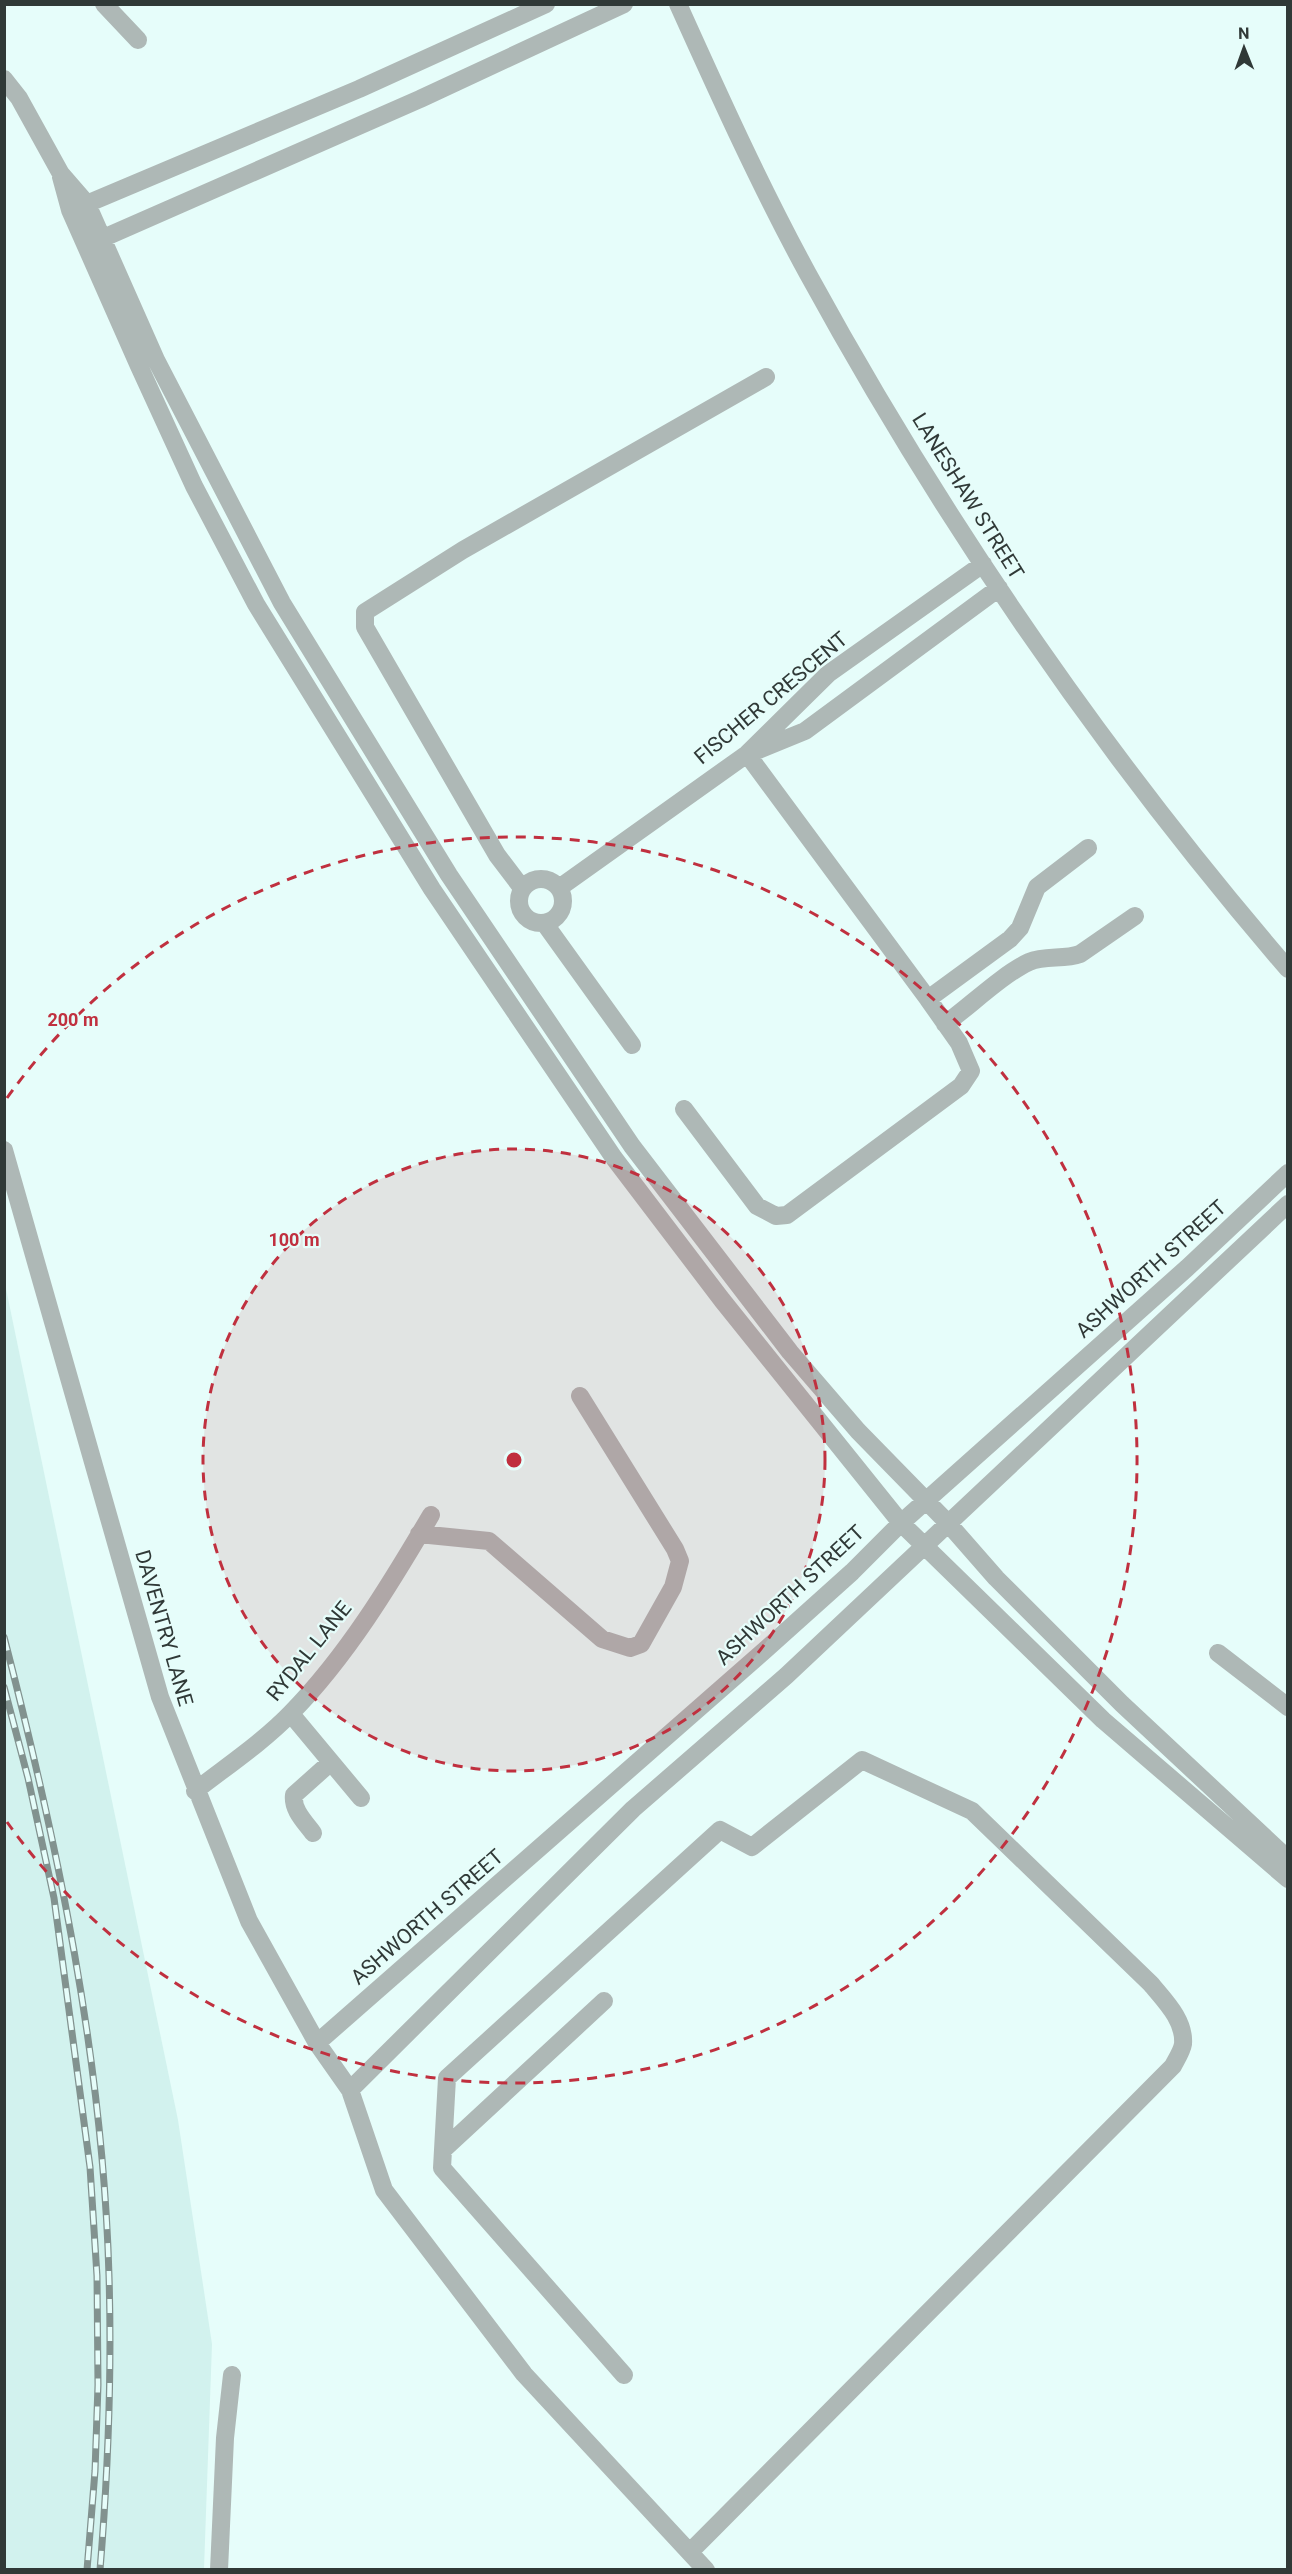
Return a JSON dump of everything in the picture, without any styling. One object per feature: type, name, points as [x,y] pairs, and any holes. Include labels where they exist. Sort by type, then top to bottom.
[{"type":"street","points":[[104,4],[138,40]]},
{"type":"street","points":[[78,207],[359,90],[546,4]]},
{"type":"street","points":[[85,246],[420,99],[624,4]]},
{"type":"street","name":"LANESHAW STREET","points":[[678,4],[720,98],[809,276],[919,466],[999,588],[1093,723],[1210,878],[1287,969]]},
{"type":"street","points":[[4,79],[19,98],[78,207],[102,239],[156,360],[282,603],[449,875],[625,1137],[790,1352],[858,1431],[947,1522],[996,1578],[1122,1704],[1287,1859]]},
{"type":"street","points":[[78,207],[85,246],[194,486],[256,604],[432,889],[614,1158],[722,1300],[901,1523],[1103,1720],[1287,1879]]},
{"type":"street","points":[[522,888],[497,855],[365,627],[363,620],[365,612],[463,550],[766,377]]},
{"type":"street","name":"FISCHER CRESCENT","points":[[559,888],[747,754],[828,674],[983,564]]},
{"type":"street","points":[[684,1109],[757,1206],[777,1216],[787,1215],[966,1082],[970,1076],[970,1063],[928,999],[747,754],[805,731],[999,588]]},
{"type":"street","points":[[928,999],[1010,939],[1020,928],[1036,887],[1088,848]]},
{"type":"street","points":[[545,924],[560,914],[563,905],[559,888],[553,882],[536,879],[522,888],[519,896],[522,914],[528,920],[545,924],[632,1045]]},
{"type":"street","points":[[945,1024],[1022,966],[1043,958],[1070,958],[1080,954],[1135,916]]},
{"type":"street","name":"DAVENTRY LANE","points":[[4,1150],[160,1697],[195,1791],[249,1921],[317,2043],[350,2090],[384,2190],[524,2374],[706,2570]]},
{"type":"street","name":"ASHWORTH STREET","points":[[317,2043],[764,1651],[852,1572],[925,1501],[1186,1268],[1287,1173]]},
{"type":"street","name":"ASHWORTH STREET","points":[[350,2090],[633,1809],[786,1676],[1287,1204]]},
{"type":"street","points":[[419,1534],[489,1541],[602,1639],[630,1648],[641,1644],[673,1587],[680,1561],[675,1549],[580,1396]]},
{"type":"street","name":"RYDAL LANE","points":[[195,1791],[291,1714],[336,1659],[430,1515]]},
{"type":"street","points":[[1218,1653],[1287,1707]]},
{"type":"street","points":[[291,1714],[361,1798]]},
{"type":"street","points":[[624,2375],[442,2168],[447,2078],[720,1830],[752,1847],[862,1760],[972,1811],[1151,1984],[1171,2008],[1179,2023],[1183,2044],[1173,2066],[690,2552]]},
{"type":"street","points":[[313,1833],[292,1803],[294,1795],[331,1762]]},
{"type":"street","points":[[442,2150],[604,2001]]},
{"type":"street","points":[[219,2570],[225,2438],[232,2375]]},
{"type":"shaded area","points":[[4,1279],[178,2120],[212,2344],[204,2569],[5,2569]]},
{"type":"railway","points":[[4,1637],[59,1874],[74,1954],[98,2114],[105,2195],[110,2313],[109,2423],[100,2570]]},
{"type":"railway","points":[[4,1687],[28,1778],[54,1898],[90,2167],[97,2276],[98,2385],[95,2471],[87,2570]]}]
